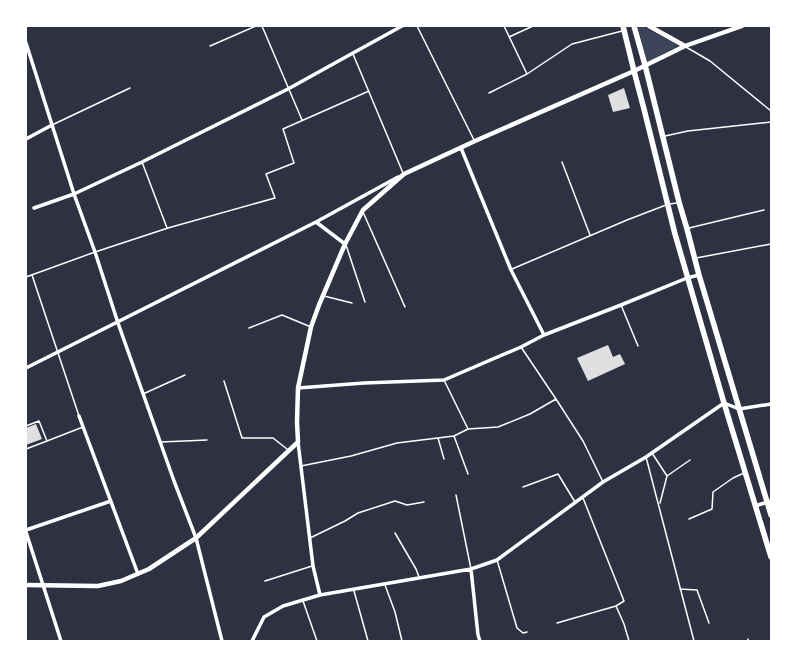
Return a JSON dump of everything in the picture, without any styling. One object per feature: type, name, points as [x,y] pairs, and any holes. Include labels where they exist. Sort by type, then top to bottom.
[{"type":"main road","points":[[634,26],[646,65],[694,258],[769,502],[771,515]]},
{"type":"main road","points":[[624,28],[667,205],[687,278],[744,472],[771,557]]},
{"type":"street","points":[[34,208],[74,194],[142,162],[288,89],[402,26]]},
{"type":"street","points":[[649,26],[684,46]]},
{"type":"street","points":[[26,368],[316,222],[404,174],[634,71],[684,46],[742,26]]},
{"type":"street","points":[[26,43],[74,194],[118,323],[196,538],[222,641]]},
{"type":"street","points":[[26,139],[52,125]]},
{"type":"street","points":[[461,148],[510,270],[544,335]]},
{"type":"street","points":[[320,595],[313,566],[298,442],[298,388],[311,327],[322,296],[345,244],[362,210],[404,174]]},
{"type":"street","points":[[316,222],[345,244]]},
{"type":"street","points":[[298,388],[364,383],[444,380],[521,347],[544,335],[687,278],[699,275]]},
{"type":"street","points":[[252,641],[264,617],[284,606],[320,595],[471,569],[497,560],[603,482],[646,457],[724,403],[740,409],[771,404]]},
{"type":"street","points":[[79,416],[138,574]]},
{"type":"street","points":[[26,585],[98,586],[121,581],[149,569],[196,538],[298,442]]},
{"type":"street","points":[[62,641],[26,531],[111,501]]},
{"type":"street","points":[[755,506],[769,502]]},
{"type":"street","points":[[471,569],[478,635],[480,641]]},
{"type":"lane","points":[[210,46],[256,26]]},
{"type":"lane","points":[[262,26],[302,120]]},
{"type":"lane","points":[[417,26],[475,141]]},
{"type":"lane","points":[[504,26],[527,74]]},
{"type":"lane","points":[[509,37],[534,26]]},
{"type":"lane","points":[[489,93],[527,74],[572,44],[624,28]]},
{"type":"lane","points":[[684,46],[710,62],[771,111]]},
{"type":"lane","points":[[353,53],[404,174]]},
{"type":"lane","points":[[52,125],[130,88]]},
{"type":"lane","points":[[26,277],[168,228],[275,198],[266,174],[294,163],[283,129],[369,91]]},
{"type":"lane","points":[[663,137],[688,131],[771,122]]},
{"type":"lane","points":[[142,162],[168,228]]},
{"type":"lane","points":[[562,162],[590,235]]},
{"type":"lane","points":[[510,270],[627,220],[679,202]]},
{"type":"lane","points":[[362,210],[405,307]]},
{"type":"lane","points":[[687,229],[764,210]]},
{"type":"lane","points":[[345,244],[365,302]]},
{"type":"lane","points":[[694,258],[771,244]]},
{"type":"lane","points":[[32,275],[79,416]]},
{"type":"lane","points":[[322,296],[352,303]]},
{"type":"lane","points":[[621,305],[638,346]]},
{"type":"lane","points":[[249,328],[282,315],[311,327]]},
{"type":"lane","points":[[521,347],[583,441],[603,482]]},
{"type":"lane","points":[[143,394],[185,375]]},
{"type":"lane","points":[[444,380],[468,429]]},
{"type":"lane","points":[[224,381],[242,438],[273,438],[290,451]]},
{"type":"lane","points":[[301,466],[351,456],[397,443],[454,436],[468,429],[498,427],[530,414],[556,399]]},
{"type":"lane","points":[[26,426],[39,421],[47,441]]},
{"type":"lane","points":[[26,449],[83,427]]},
{"type":"lane","points":[[454,436],[468,474]]},
{"type":"lane","points":[[438,438],[444,459]]},
{"type":"lane","points":[[160,442],[207,440]]},
{"type":"lane","points":[[652,453],[667,476]]},
{"type":"lane","points":[[646,457],[694,641]]},
{"type":"lane","points":[[659,505],[667,476],[690,460]]},
{"type":"lane","points":[[689,519],[712,509],[713,492],[744,472]]},
{"type":"lane","points":[[523,487],[558,474],[575,502]]},
{"type":"lane","points":[[456,495],[471,569]]},
{"type":"lane","points":[[557,624],[616,606],[624,601],[582,497]]},
{"type":"lane","points":[[310,538],[358,513],[395,501],[407,505],[424,502]]},
{"type":"lane","points":[[395,533],[416,569],[419,578]]},
{"type":"lane","points":[[497,560],[517,628],[523,633],[527,632]]},
{"type":"lane","points":[[265,581],[313,566]]},
{"type":"lane","points":[[385,583],[395,612],[402,641]]},
{"type":"lane","points":[[354,589],[368,641]]},
{"type":"lane","points":[[680,589],[697,590],[709,623]]},
{"type":"lane","points":[[303,600],[317,641]]},
{"type":"lane","points":[[616,606],[624,624],[629,641]]},
{"type":"shaded area","points":[[638,26],[641,26],[679,45],[647,62]]},
{"type":"building","points":[[624,88],[630,108],[613,112],[608,95]]},
{"type":"building","points":[[608,345],[613,357],[620,354],[625,364],[588,381],[577,358]]},
{"type":"building","points":[[36,424],[42,439],[26,445],[26,428]]}]
